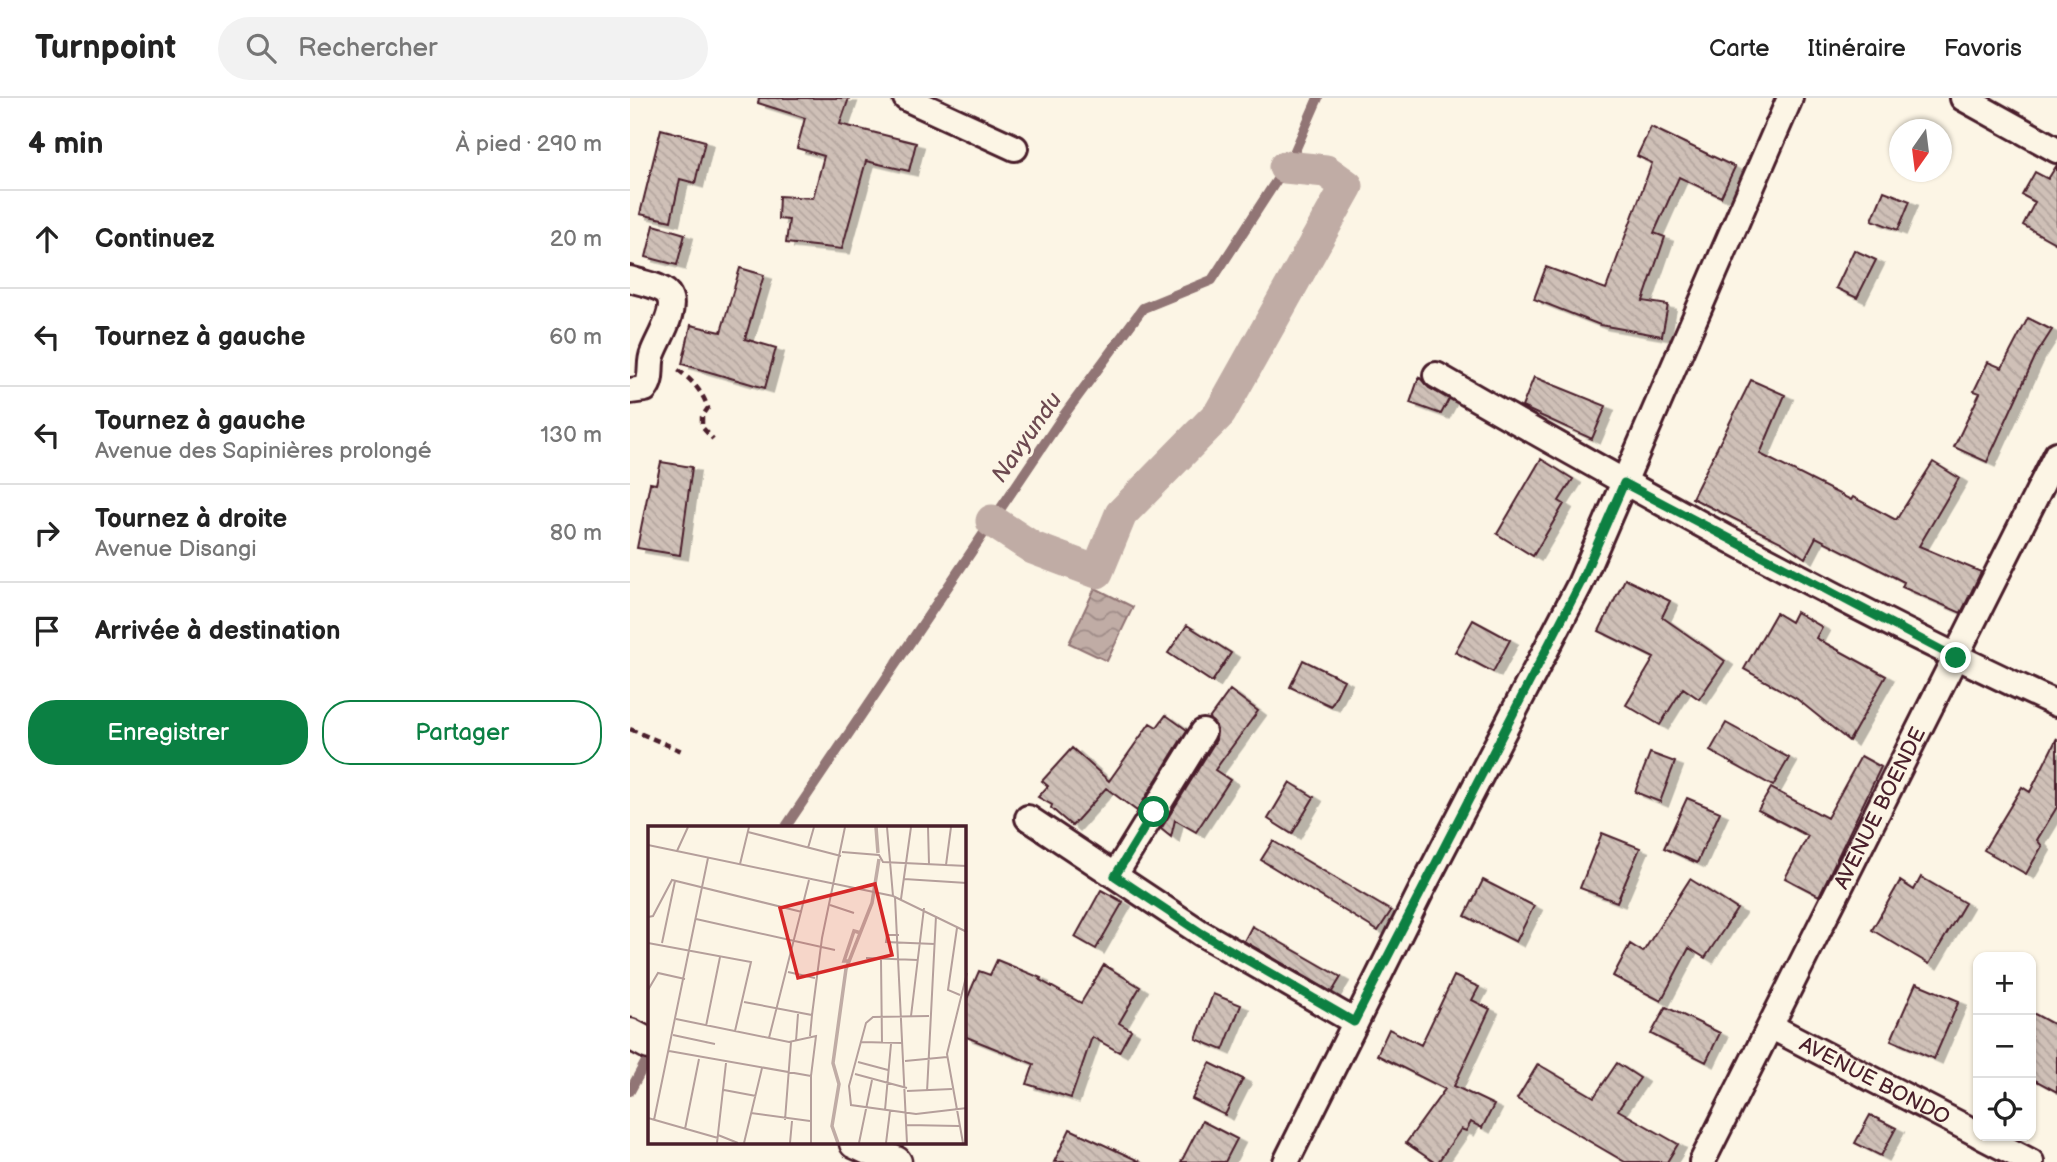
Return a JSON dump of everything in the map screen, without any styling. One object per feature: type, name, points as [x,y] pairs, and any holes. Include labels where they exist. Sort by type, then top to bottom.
[{"type":"street","points":[[906,98],[1015,148]]},
{"type":"street","points":[[1286,1162],[1354,1022],[1580,584],[1790,98]]},
{"type":"street","points":[[1963,98],[2057,150]]},
{"type":"street","points":[[630,279],[663,290],[671,299],[670,311],[651,356],[650,383],[645,389],[630,391]]},
{"type":"street","points":[[1436,375],[1624,483],[1956,658],[2057,704]]},
{"type":"street","name":"AVENUE BOENDE","points":[[1702,1162],[2057,454]]},
{"type":"street","points":[[1115,876],[1203,732]]},
{"type":"street","points":[[1028,818],[1212,940],[1354,1022]]},
{"type":"street","name":"AVENUE BONDO","points":[[1772,1027],[1973,1131]]},
{"type":"street","points":[[630,1034],[648,1043]]},
{"type":"street","name":"AVENUE BONDO","points":[[1991,1141],[2031,1162]]},
{"type":"street","points":[[857,1144],[896,1162]]},
{"type":"path","points":[[651,356],[667,363],[695,384],[708,408],[702,416],[702,427],[713,439]]},
{"type":"path","points":[[630,729],[684,752]]},
{"type":"water","points":[[1095,588],[1133,607],[1107,661],[1069,643]]},
{"type":"building","points":[[759,98],[849,98],[840,124],[916,143],[909,171],[866,161],[842,249],[786,243],[789,220],[778,219],[779,196],[813,198],[824,156],[797,148],[805,118],[758,103]]},
{"type":"building","points":[[1651,127],[1735,167],[1721,197],[1679,177],[1654,233],[1665,237],[1643,301],[1668,305],[1662,336],[1600,325],[1534,299],[1546,267],[1606,289],[1652,163],[1637,156]]},
{"type":"building","points":[[661,129],[705,141],[695,183],[680,179],[671,221],[640,214]]},
{"type":"building","points":[[2057,165],[2057,244],[2023,225],[2035,202],[2022,195],[2035,172],[2048,179]]},
{"type":"building","points":[[1884,191],[1910,201],[1898,230],[1872,220]]},
{"type":"building","points":[[654,225],[685,234],[677,265],[646,257]]},
{"type":"building","points":[[1854,250],[1876,260],[1857,298],[1836,288]]},
{"type":"building","points":[[740,268],[764,275],[745,339],[776,348],[765,388],[682,364],[691,325],[721,332]]},
{"type":"building","points":[[2028,318],[2052,330],[2036,355],[1987,462],[1954,447],[1980,393],[1974,391],[1988,362],[2002,368]]},
{"type":"building","points":[[1419,377],[1429,388],[1449,399],[1441,414],[1410,403]]},
{"type":"building","points":[[1534,377],[1606,406],[1592,439],[1522,407]]},
{"type":"building","points":[[1751,380],[1785,395],[1760,454],[1851,500],[1853,497],[1896,520],[1933,462],[1959,478],[1919,546],[1981,572],[1961,613],[1902,587],[1904,582],[1816,537],[1805,558],[1781,542],[1692,498]]},
{"type":"building","points":[[1541,459],[1573,479],[1559,501],[1564,504],[1533,556],[1497,534]]},
{"type":"building","points":[[661,462],[692,467],[680,555],[637,548],[650,483],[656,484]]},
{"type":"building","points":[[1625,579],[1670,601],[1662,617],[1725,661],[1699,699],[1683,688],[1660,725],[1626,705],[1654,658],[1599,631]]},
{"type":"building","points":[[1796,612],[1822,627],[1816,638],[1886,676],[1849,741],[1797,699],[1744,669],[1776,613],[1791,622]]},
{"type":"building","points":[[1473,620],[1510,640],[1493,672],[1455,652]]},
{"type":"building","points":[[1187,625],[1231,653],[1212,682],[1168,653]]},
{"type":"building","points":[[1303,660],[1344,680],[1331,706],[1290,687]]},
{"type":"building","points":[[1230,690],[1258,711],[1215,770],[1230,780],[1196,832],[1175,820],[1171,837],[1161,829],[1216,740],[1216,726],[1209,719]]},
{"type":"building","points":[[1166,715],[1187,730],[1137,811],[1106,788],[1072,826],[1051,808],[1052,805],[1038,797],[1048,786],[1042,781],[1072,748],[1109,781],[1150,723],[1157,727]]},
{"type":"building","points":[[1726,723],[1789,758],[1773,786],[1710,751]]},
{"type":"building","points":[[2057,738],[2057,807],[2037,840],[2042,846],[2026,874],[1984,850],[2022,787],[2030,792]]},
{"type":"building","points":[[1650,753],[1675,762],[1660,802],[1635,792]]},
{"type":"building","points":[[1861,756],[1881,767],[1819,896],[1785,878],[1808,836],[1758,810],[1771,788],[1827,818]]},
{"type":"building","points":[[1290,782],[1314,797],[1292,834],[1268,819]]},
{"type":"building","points":[[1687,798],[1720,812],[1697,863],[1664,848]]},
{"type":"building","points":[[1602,833],[1640,848],[1617,902],[1580,888]]},
{"type":"building","points":[[1273,841],[1391,911],[1378,931],[1261,860]]},
{"type":"building","points":[[1921,877],[1965,903],[1929,964],[1872,930],[1900,881],[1914,890]]},
{"type":"building","points":[[1690,879],[1737,909],[1705,958],[1689,948],[1661,1001],[1613,976],[1630,944],[1643,952]]},
{"type":"building","points":[[1483,880],[1534,906],[1516,942],[1465,916]]},
{"type":"building","points":[[1101,890],[1123,902],[1096,949],[1075,937]]},
{"type":"building","points":[[1252,926],[1341,977],[1332,992],[1244,941]]},
{"type":"building","points":[[997,960],[1041,978],[1040,980],[1081,1003],[1104,965],[1140,987],[1119,1023],[1131,1030],[1119,1052],[1092,1037],[1071,1098],[1027,1084],[1034,1064],[966,1037],[966,1001],[979,971],[990,975]]},
{"type":"building","points":[[1454,976],[1479,987],[1472,1000],[1490,1009],[1454,1086],[1494,1105],[1482,1128],[1471,1122],[1466,1131],[1461,1129],[1438,1162],[1434,1162],[1406,1143],[1445,1089],[1377,1055],[1389,1029],[1421,1045]]},
{"type":"building","points":[[1916,983],[1959,1001],[1934,1059],[1891,1040]]},
{"type":"building","points":[[1213,994],[1241,1005],[1223,1050],[1196,1039]]},
{"type":"building","points":[[1666,1007],[1720,1033],[1706,1062],[1651,1034]]},
{"type":"building","points":[[2036,1015],[2057,1026],[2057,1092],[2036,1081]]},
{"type":"building","points":[[1210,1063],[1243,1079],[1225,1115],[1192,1099]]},
{"type":"building","points":[[1617,1063],[1640,1078],[1618,1110],[1678,1144],[1667,1162],[1625,1162],[1517,1099],[1538,1064],[1594,1097]]},
{"type":"building","points":[[1870,1115],[1896,1128],[1881,1156],[1855,1143]]},
{"type":"building","points":[[1202,1121],[1237,1139],[1225,1162],[1181,1162]]},
{"type":"building","points":[[1070,1129],[1141,1162],[1054,1162]]},
{"type":"waterway","name":"Navyundu","points":[[786,826],[1061,419],[1143,308],[1212,280],[1293,155],[1318,98]]},
{"type":"waterway","points":[[992,521],[1033,548],[1097,572],[1121,514],[1220,413],[1347,186],[1326,171],[1285,167]]},
{"type":"waterway","name":"Navyundu","points":[[630,1091],[648,1058]]},
{"type":"route","points":[[1154,812],[1115,876],[1201,933],[1354,1022],[1580,584],[1624,483],[1956,658]]}]
